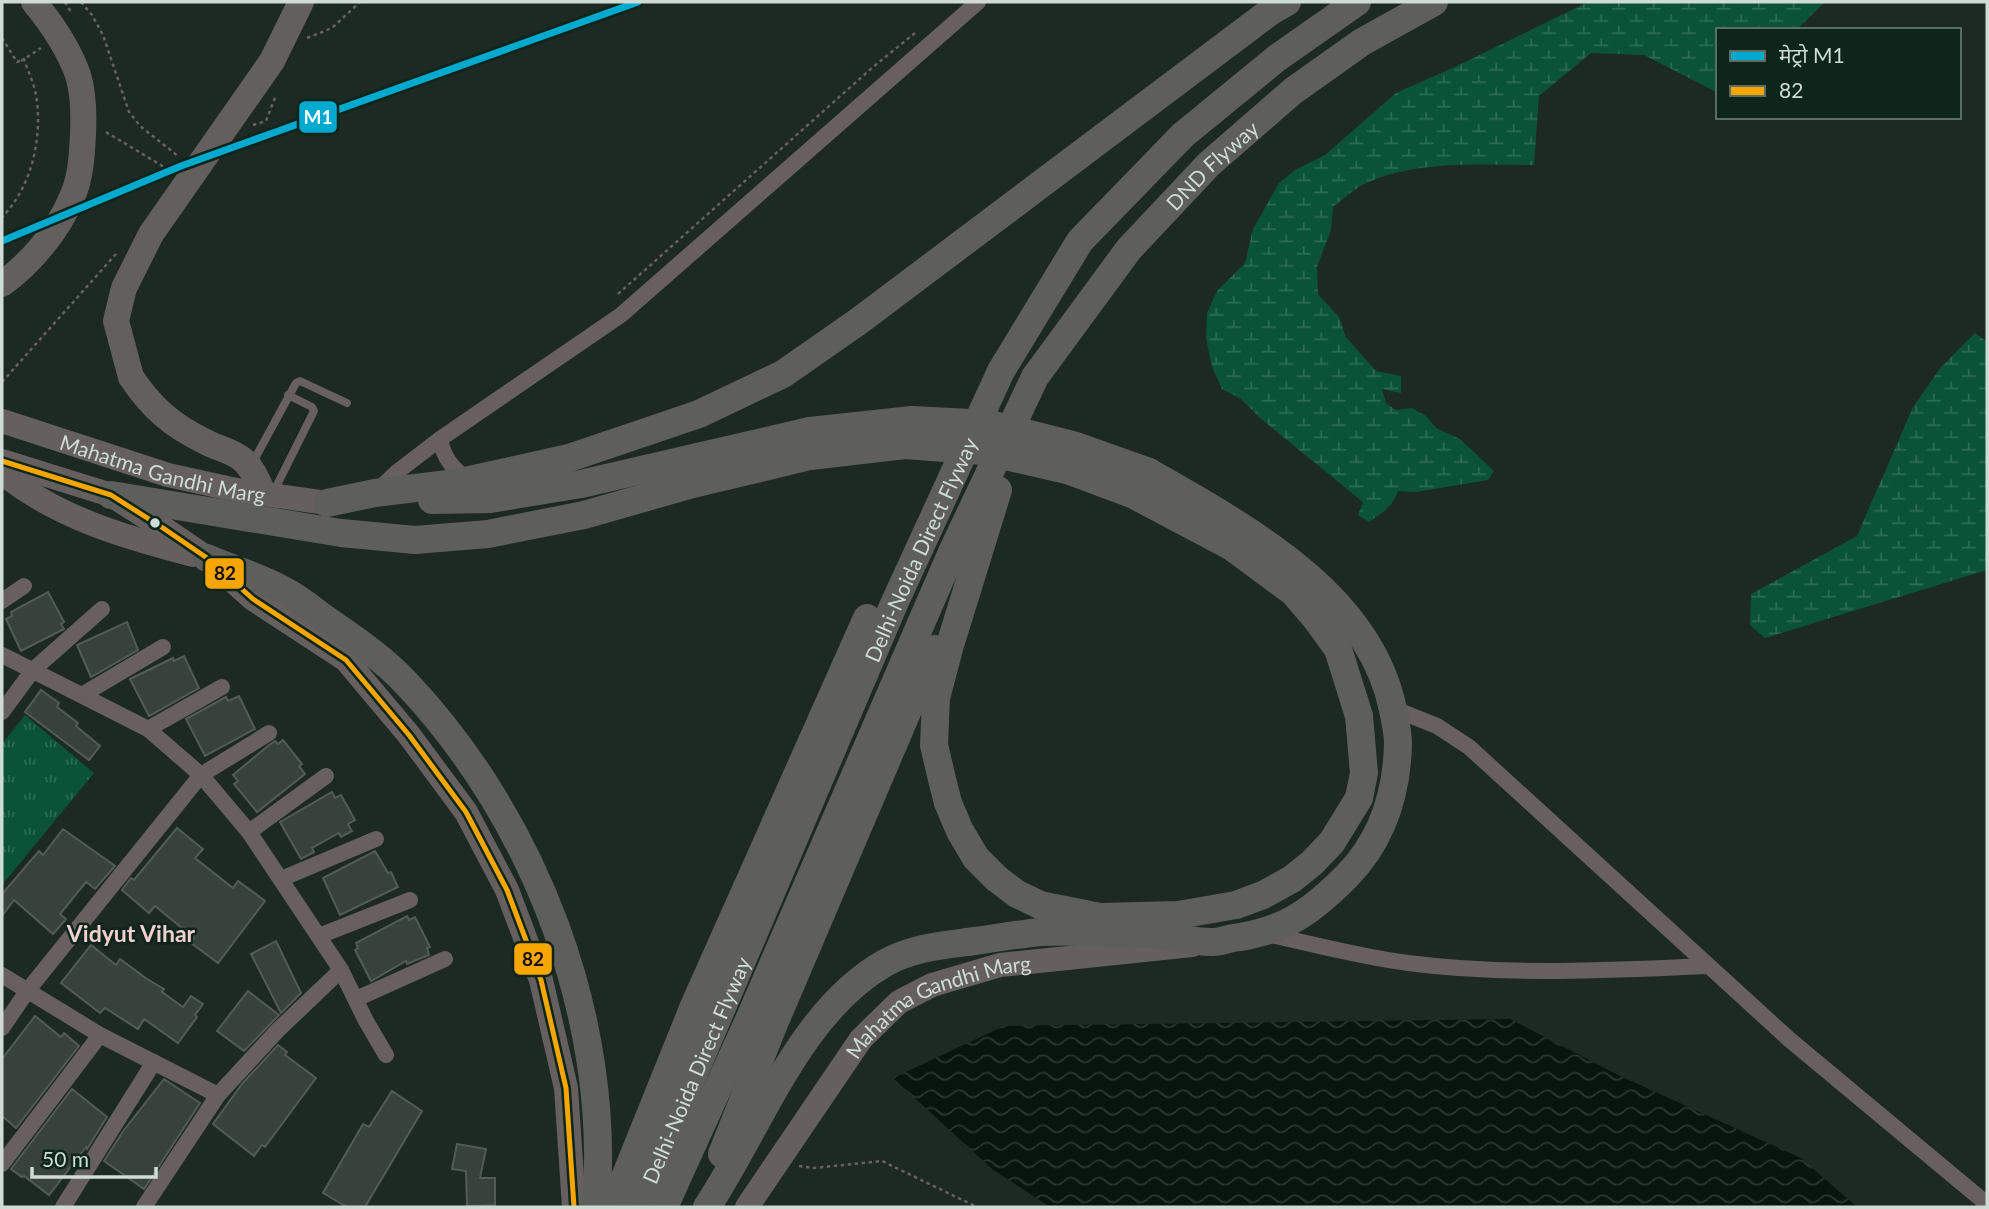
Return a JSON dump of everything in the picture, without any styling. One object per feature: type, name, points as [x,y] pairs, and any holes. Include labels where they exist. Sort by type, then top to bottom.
[{"type":"highway","points":[[2,284],[18,272],[56,227],[73,197],[80,168],[84,106],[78,76],[51,22],[34,2]]},
{"type":"highway","points":[[267,494],[242,459],[203,441],[166,419],[145,398],[131,377],[116,321],[124,288],[151,234],[272,61],[301,2]]},
{"type":"highway","points":[[327,503],[467,480],[569,458],[699,414],[783,374],[859,321],[1259,19],[1287,2]]},
{"type":"highway","name":"Delhi-Noida Direct Flyway","points":[[637,1207],[894,604],[1001,371],[1080,241],[1183,135],[1277,58],[1357,2]]},
{"type":"highway","name":"DND Flyway","points":[[1035,377],[1129,249],[1209,164],[1293,91],[1362,43],[1434,2]]},
{"type":"highway","points":[[1035,377],[984,531],[936,698],[934,745],[948,803],[976,858],[1017,894],[1040,905],[1100,917],[1178,915],[1236,905],[1263,895],[1292,879],[1332,842],[1359,798],[1364,773],[1359,716],[1338,649],[1317,620],[1293,592],[1141,484]]},
{"type":"highway","name":"Delhi-Noida Direct Flyway","points":[[664,1207],[748,1022],[926,612],[1035,377]]},
{"type":"highway","points":[[327,503],[490,499],[810,444],[905,445],[984,452],[1141,484],[1204,504],[1259,540],[1329,596],[1349,616],[1375,656],[1388,687],[1398,739],[1396,778],[1390,808],[1377,838],[1357,866],[1326,896],[1298,918],[1263,934],[1213,942],[1160,934],[1043,932],[910,951],[884,963],[822,1016],[704,1207]]},
{"type":"highway","points":[[111,495],[341,533],[415,540],[488,534],[583,515],[689,485],[810,444]]},
{"type":"highway","points":[[613,1207],[694,1006],[898,549],[952,477]]},
{"type":"highway","points":[[704,1207],[779,1013],[984,531]]},
{"type":"highway","points":[[207,558],[285,590],[366,647],[405,682],[443,725],[472,762],[508,821],[539,884],[571,975],[587,1038],[597,1118],[596,1207]]},
{"type":"main road","name":"Mahatma Gandhi Marg","points":[[2,421],[168,475],[236,490],[327,503]]},
{"type":"main road","name":"Mahatma Gandhi Marg","points":[[2,461],[111,495],[207,558],[253,599],[345,660],[408,734],[466,812],[507,890],[541,980],[566,1088],[574,1207]]},
{"type":"main road","points":[[2,473],[36,498],[79,520],[135,540],[207,558]]},
{"type":"main road","name":"Mahatma Gandhi Marg","points":[[747,1207],[861,1039],[899,1002],[932,985],[1000,965],[1213,942]]},
{"type":"street","points":[[375,493],[440,439],[621,315],[978,2]]},
{"type":"street","points":[[440,439],[444,456],[467,480]]},
{"type":"street","points":[[2,601],[24,586]]},
{"type":"street","points":[[2,712],[33,670],[102,609]]},
{"type":"street","points":[[82,695],[163,647]]},
{"type":"street","points":[[2,655],[148,729],[201,775],[249,832],[319,936],[341,970],[386,1055]]},
{"type":"street","points":[[148,729],[222,687]]},
{"type":"street","points":[[1392,708],[1437,726],[1469,747],[1790,1040],[1987,1204]]},
{"type":"street","points":[[2,1028],[29,990],[201,775],[269,733]]},
{"type":"street","points":[[249,832],[326,776]]},
{"type":"street","points":[[281,879],[376,839]]},
{"type":"street","points":[[319,936],[410,900]]},
{"type":"street","points":[[1263,934],[1406,962],[1463,968],[1587,971],[1708,966]]},
{"type":"street","points":[[356,999],[445,959]]},
{"type":"street","points":[[144,1207],[218,1095],[278,1030],[341,970]]},
{"type":"street","points":[[2,975],[100,1035],[218,1095]]},
{"type":"street","points":[[2,1164],[100,1035]]},
{"type":"street","points":[[63,1207],[154,1062]]},
{"type":"lane","points":[[250,468],[292,387],[300,381],[347,403]]},
{"type":"lane","points":[[267,494],[314,411],[312,407],[288,395]]},
{"type":"path","points":[[81,2],[103,35],[129,112],[140,126],[184,160]]},
{"type":"path","points":[[302,40],[332,28],[360,2]]},
{"type":"path","points":[[615,296],[873,67],[915,34]]},
{"type":"path","points":[[2,38],[17,62],[24,59],[35,89],[38,121],[32,164],[24,184],[2,217]]},
{"type":"path","points":[[2,208],[7,212]]},
{"type":"path","points":[[781,1156],[800,1167],[814,1168],[882,1161],[977,1207]]},
{"type":"green space","points":[[1588,2],[1825,2],[1798,28],[1716,28],[1716,92],[1644,55],[1591,53],[1539,96],[1534,165],[1426,167],[1405,171],[1364,184],[1333,207],[1331,230],[1317,267],[1318,294],[1339,317],[1346,337],[1376,371],[1401,376],[1401,393],[1382,389],[1386,403],[1396,410],[1412,408],[1426,416],[1436,428],[1460,439],[1494,471],[1488,480],[1416,492],[1398,491],[1390,505],[1369,522],[1358,515],[1363,502],[1260,418],[1241,399],[1222,389],[1212,367],[1206,338],[1207,313],[1217,291],[1245,263],[1253,229],[1279,183],[1295,170],[1325,155],[1396,93]]},
{"type":"green space","points":[[1975,333],[1987,342],[1987,570],[1765,638],[1750,625],[1751,594],[1857,536],[1913,407],[1941,367]]},
{"type":"green space","points":[[25,715],[94,773],[2,885],[2,744]]},
{"type":"water","points":[[1510,1019],[1618,1075],[1801,1158],[1857,1207],[1050,1207],[992,1169],[893,1078],[1004,1026]]},
{"type":"building","points":[[48,592],[64,622],[61,624],[64,629],[21,651],[6,619],[12,616],[11,612]]},
{"type":"building","points":[[127,622],[138,650],[91,677],[77,645]]},
{"type":"building","points":[[184,656],[199,688],[149,716],[130,679],[173,658],[174,661]]},
{"type":"building","points":[[41,690],[59,703],[57,707],[78,723],[76,726],[100,746],[89,760],[25,712]]},
{"type":"building","points":[[239,696],[255,729],[205,756],[186,719],[226,697],[228,701]]},
{"type":"building","points":[[283,740],[302,764],[299,766],[305,774],[257,812],[234,784],[238,781],[233,775],[269,745]]},
{"type":"building","points":[[332,792],[335,798],[341,795],[355,820],[348,824],[352,831],[341,837],[339,833],[312,848],[314,852],[301,859],[280,822]]},
{"type":"building","points":[[177,828],[203,849],[195,858],[233,888],[238,881],[265,901],[218,963],[191,943],[194,938],[155,906],[149,913],[122,890],[131,878],[134,880]]},
{"type":"building","points":[[63,829],[115,866],[95,889],[86,882],[60,914],[66,919],[53,934],[14,900],[2,916],[2,894],[39,851],[43,855]]},
{"type":"building","points":[[375,851],[388,873],[391,872],[398,887],[340,915],[323,878]]},
{"type":"building","points":[[407,916],[409,920],[415,917],[430,947],[427,948],[429,955],[407,964],[406,961],[371,981],[355,950],[358,948],[356,943]]},
{"type":"building","points":[[276,941],[301,993],[281,1013],[251,954]]},
{"type":"building","points":[[91,945],[116,965],[120,959],[164,989],[162,992],[183,1007],[191,996],[203,1004],[178,1043],[144,1019],[138,1029],[105,1008],[100,1013],[61,983]]},
{"type":"building","points":[[248,991],[279,1015],[244,1051],[217,1031]]},
{"type":"building","points":[[35,1016],[61,1037],[64,1033],[79,1046],[16,1128],[2,1116],[2,1059]]},
{"type":"building","points":[[278,1045],[287,1052],[285,1055],[316,1078],[265,1147],[262,1145],[254,1156],[213,1124],[242,1084]]},
{"type":"building","points":[[164,1079],[200,1103],[144,1189],[104,1161],[124,1130]]},
{"type":"building","points":[[72,1089],[107,1117],[87,1149],[86,1147],[49,1195],[11,1169]]},
{"type":"building","points":[[392,1091],[422,1111],[365,1207],[347,1207],[323,1193],[363,1124],[369,1127]]},
{"type":"building","points":[[457,1144],[486,1149],[480,1178],[495,1178],[495,1205],[467,1206],[466,1171],[452,1169]]},
{"type":"metro line","name":"M1","points":[[2,241],[181,166],[638,2]]},
{"type":"transit line","name":"82","points":[[2,461],[111,495],[163,528],[207,558],[253,599],[346,660],[409,735],[466,812],[507,890],[541,980],[566,1088],[574,1207]]},
{"type":"district","name":"Vidyut Vihar","points":[[131,933]]}]
